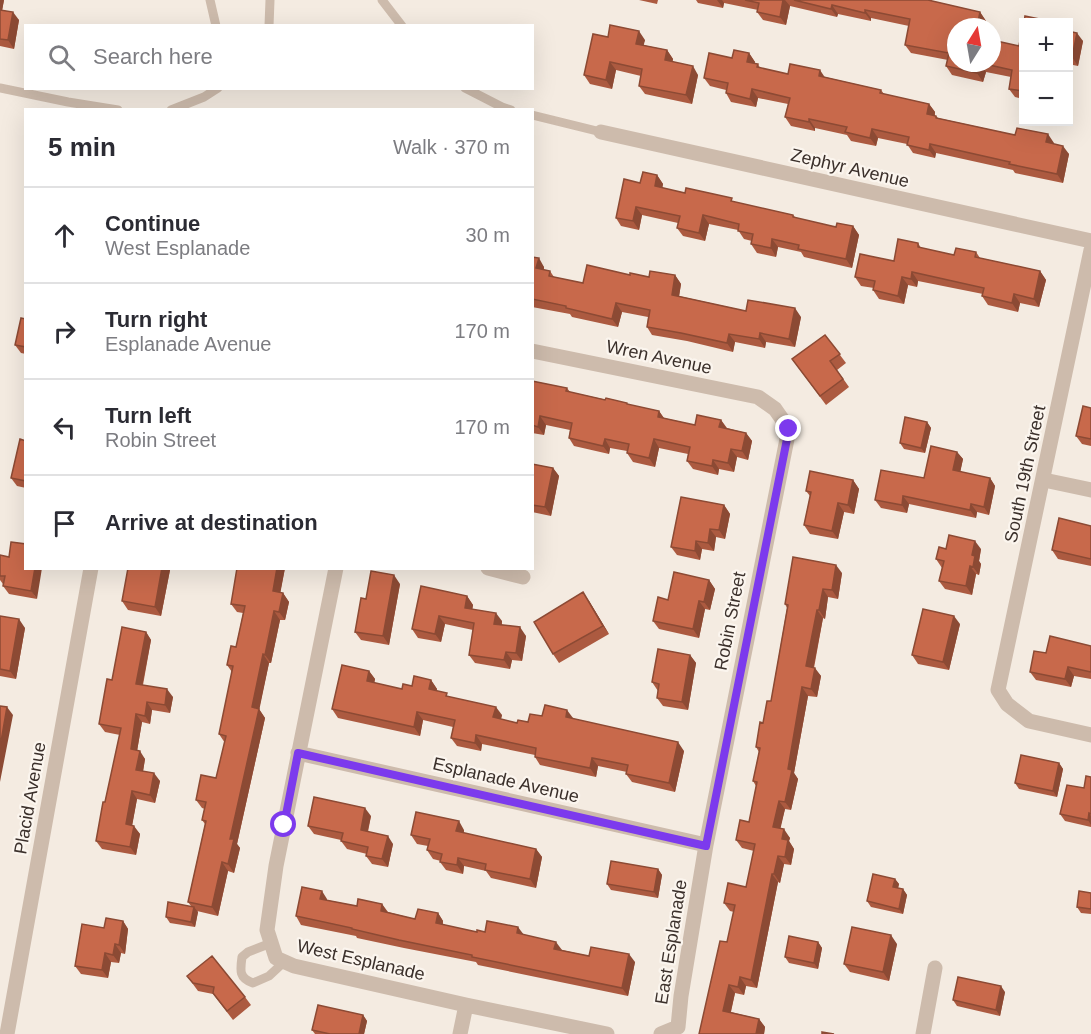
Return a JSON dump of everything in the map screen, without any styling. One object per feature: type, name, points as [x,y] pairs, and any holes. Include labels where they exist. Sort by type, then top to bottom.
[{"type":"street","name":"Zephyr Avenue","points":[[602,132],[1091,241]]},
{"type":"street","name":"South 19th Street","points":[[1091,250],[998,690],[1007,704],[1029,721],[1091,735]]},
{"type":"street","name":"Wren Avenue","points":[[534,351],[758,397],[775,409]]},
{"type":"street","name":"Robin Street","points":[[706,846],[789,429],[775,409]]},
{"type":"street","points":[[1044,480],[1091,490]]},
{"type":"street","name":"Placid Avenue","points":[[7,1034],[91,570]]},
{"type":"street","name":"West Esplanade","points":[[336,570],[276,866],[267,930],[276,958],[294,966],[466,1005]]},
{"type":"street","points":[[496,570],[524,577]]},
{"type":"street","name":"Esplanade Avenue","points":[[298,753],[706,846]]},
{"type":"street","name":"East Esplanade","points":[[662,1034],[678,1027],[706,846]]},
{"type":"street","points":[[923,1034],[934,968]]},
{"type":"street","points":[[460,1034],[466,1005],[608,1034]]},
{"type":"lane","points":[[210,0],[216,24]]},
{"type":"lane","points":[[269,24],[270,0]]},
{"type":"lane","points":[[382,0],[400,24]]},
{"type":"lane","points":[[0,88],[106,108]]},
{"type":"lane","points":[[176,108],[215,90]]},
{"type":"lane","points":[[469,90],[505,108]]},
{"type":"lane","points":[[534,115],[602,132]]},
{"type":"lane","points":[[271,943],[248,952],[242,957],[240,968],[242,976],[246,981],[253,983],[269,976],[284,962]]},
{"type":"building","points":[[745,0],[783,0],[780,17],[757,12],[759,3]]},
{"type":"building","points":[[794,0],[928,0],[980,12],[979,18],[947,18],[947,53],[905,45],[910,19],[865,10],[865,13],[832,5],[831,9]]},
{"type":"building","points":[[0,10],[13,12],[8,40],[0,39]]},
{"type":"building","points":[[610,25],[639,31],[636,44],[667,50],[665,60],[693,66],[686,95],[639,86],[642,69],[610,62],[606,80],[584,75],[593,34],[608,37]]},
{"type":"building","points":[[1073,32],[1077,33],[1073,52]]},
{"type":"building","points":[[1001,42],[1019,46],[1019,90],[1009,89],[1012,70],[1001,68]]},
{"type":"building","points":[[734,50],[749,53],[747,62],[758,64],[757,67],[788,74],[790,64],[820,70],[819,76],[929,104],[927,114],[936,116],[936,118],[1015,135],[1017,128],[1048,134],[1046,142],[1063,146],[1057,174],[930,144],[929,150],[907,145],[909,137],[872,129],[870,138],[845,132],[847,127],[809,119],[809,122],[785,117],[790,98],[752,89],[750,99],[726,93],[728,83],[704,78],[709,53],[732,58]]},
{"type":"building","points":[[643,172],[657,175],[655,186],[685,193],[686,188],[732,198],[731,201],[836,227],[837,223],[853,226],[846,259],[798,249],[799,245],[772,239],[771,248],[751,244],[753,234],[738,231],[739,224],[703,215],[699,233],[677,228],[680,216],[636,207],[633,221],[616,218],[624,179],[640,183]]},
{"type":"building","points":[[898,239],[918,243],[918,247],[954,255],[956,248],[976,252],[975,257],[1040,271],[1034,299],[1014,294],[1012,303],[982,296],[984,288],[912,272],[911,279],[902,277],[898,296],[873,290],[875,281],[855,277],[860,254],[894,261]]},
{"type":"building","points":[[534,257],[539,258],[536,268],[550,271],[549,276],[583,283],[587,265],[649,277],[650,271],[675,275],[672,295],[746,311],[748,300],[795,308],[789,339],[760,333],[759,339],[729,334],[727,343],[647,327],[650,310],[616,303],[612,319],[566,308],[566,306],[534,299]]},
{"type":"building","points":[[21,318],[24,319],[24,347],[15,345]]},
{"type":"building","points":[[825,335],[840,354],[830,361],[843,379],[820,396],[792,359]]},
{"type":"building","points":[[534,381],[567,388],[566,391],[659,411],[658,417],[695,425],[697,415],[721,420],[719,427],[746,433],[742,451],[731,449],[728,463],[713,460],[712,466],[687,461],[690,447],[654,439],[649,458],[627,453],[629,444],[605,439],[603,446],[569,438],[572,423],[540,416],[538,427],[534,426]]},
{"type":"building","points":[[1083,406],[1091,408],[1091,439],[1076,436]]},
{"type":"building","points":[[905,417],[927,422],[921,448],[900,443]]},
{"type":"building","points":[[20,439],[24,440],[24,481],[11,478]]},
{"type":"building","points":[[931,446],[957,452],[953,470],[990,478],[984,507],[971,504],[970,510],[903,496],[902,505],[875,500],[881,470],[924,478]]},
{"type":"building","points":[[534,464],[553,468],[545,507],[534,505]]},
{"type":"building","points":[[810,471],[853,480],[848,505],[838,503],[832,531],[804,525],[811,492],[806,491]]},
{"type":"building","points":[[681,497],[724,505],[719,530],[710,529],[708,543],[696,541],[695,551],[671,547]]},
{"type":"building","points":[[1059,518],[1091,526],[1091,559],[1052,550]]},
{"type":"building","points":[[949,535],[975,541],[972,555],[975,556],[973,567],[970,566],[966,586],[939,581],[944,561],[936,559],[939,547],[946,549]]},
{"type":"building","points":[[11,542],[24,544],[24,570],[35,570],[31,591],[3,586],[5,576],[0,576],[0,555],[9,557]]},
{"type":"building","points":[[793,557],[836,565],[832,590],[823,589],[819,610],[817,610],[806,666],[815,668],[811,689],[802,687],[788,769],[792,770],[785,802],[779,801],[773,827],[784,829],[782,839],[788,840],[785,857],[778,856],[774,874],[772,874],[751,980],[740,977],[738,987],[729,985],[723,1011],[759,1019],[756,1034],[699,1034],[720,941],[727,942],[735,905],[724,903],[728,883],[746,887],[755,844],[736,840],[740,820],[749,822],[757,782],[753,781],[760,748],[756,747],[760,722],[763,723],[767,701],[771,701],[788,605],[785,604]]},
{"type":"building","points":[[128,570],[162,570],[155,607],[122,601]]},
{"type":"building","points":[[237,570],[277,570],[273,591],[283,593],[279,612],[274,611],[252,707],[259,709],[230,839],[234,839],[228,864],[222,862],[212,907],[188,902],[206,821],[202,820],[206,802],[196,800],[201,775],[216,778],[226,736],[219,734],[233,666],[227,665],[231,646],[236,647],[245,606],[231,604]]},
{"type":"building","points":[[371,571],[394,575],[383,636],[355,632],[361,598],[366,599]]},
{"type":"building","points":[[674,572],[709,580],[704,602],[699,601],[693,629],[653,621],[658,597],[668,600]]},
{"type":"building","points":[[421,586],[467,596],[465,608],[496,613],[494,624],[520,627],[516,653],[506,652],[504,660],[469,655],[474,623],[439,616],[435,634],[412,629]]},
{"type":"building","points":[[583,592],[603,626],[553,654],[534,622]]},
{"type":"building","points":[[923,609],[954,616],[943,662],[912,655]]},
{"type":"building","points":[[0,616],[19,619],[10,671],[0,669]]},
{"type":"building","points":[[122,627],[146,632],[136,684],[167,689],[165,705],[147,702],[145,716],[136,714],[131,749],[140,751],[136,770],[154,773],[150,795],[132,791],[126,824],[134,826],[130,847],[96,841],[121,728],[99,724],[107,679],[112,680]]},
{"type":"building","points":[[1050,636],[1091,646],[1091,672],[1068,667],[1065,679],[1030,672],[1034,651],[1046,653]]},
{"type":"building","points":[[658,649],[690,655],[682,702],[657,698],[659,684],[652,682]]},
{"type":"building","points":[[342,665],[369,671],[367,681],[402,689],[403,684],[412,686],[414,676],[431,680],[429,689],[447,693],[446,696],[496,707],[493,717],[517,723],[518,720],[528,722],[530,714],[542,716],[545,705],[567,710],[566,717],[678,742],[669,783],[626,774],[628,765],[592,758],[590,768],[535,757],[536,748],[476,735],[475,743],[451,738],[455,720],[417,712],[414,727],[332,709]]},
{"type":"building","points":[[0,706],[7,707],[0,747]]},
{"type":"building","points":[[1021,755],[1059,763],[1053,791],[1015,783]]},
{"type":"building","points":[[1086,776],[1091,777],[1091,814],[1089,813],[1088,820],[1060,814],[1067,785],[1084,788]]},
{"type":"building","points":[[314,797],[365,808],[361,830],[388,836],[382,859],[366,856],[368,847],[341,841],[343,833],[308,826]]},
{"type":"building","points":[[416,812],[459,821],[456,831],[536,849],[530,879],[485,870],[486,864],[458,858],[457,865],[440,862],[442,854],[427,850],[430,839],[411,835]]},
{"type":"building","points":[[611,861],[658,869],[654,892],[607,884]]},
{"type":"building","points":[[873,874],[895,879],[893,887],[903,889],[899,909],[867,901]]},
{"type":"building","points":[[302,887],[322,891],[320,899],[357,906],[358,899],[382,904],[381,911],[415,919],[418,909],[438,913],[436,923],[477,932],[477,930],[485,932],[487,921],[518,927],[517,933],[556,942],[554,949],[589,956],[591,947],[629,954],[622,988],[472,957],[472,955],[296,916]]},
{"type":"building","points":[[1079,891],[1091,893],[1091,909],[1077,907]]},
{"type":"building","points":[[168,902],[194,907],[191,922],[166,917]]},
{"type":"building","points":[[106,918],[123,921],[119,945],[115,944],[113,955],[105,953],[102,970],[75,966],[82,924],[104,928]]},
{"type":"building","points":[[852,927],[891,935],[883,972],[844,964]]},
{"type":"building","points":[[789,936],[818,942],[814,963],[785,957]]},
{"type":"building","points":[[212,956],[245,997],[227,1011],[213,993],[214,987],[193,983],[187,976]]},
{"type":"building","points":[[958,977],[1001,986],[996,1010],[953,1000]]},
{"type":"building","points":[[318,1005],[363,1015],[359,1034],[330,1034],[312,1030]]},
{"type":"route","points":[[284,825],[298,753],[706,846],[789,429]]}]
